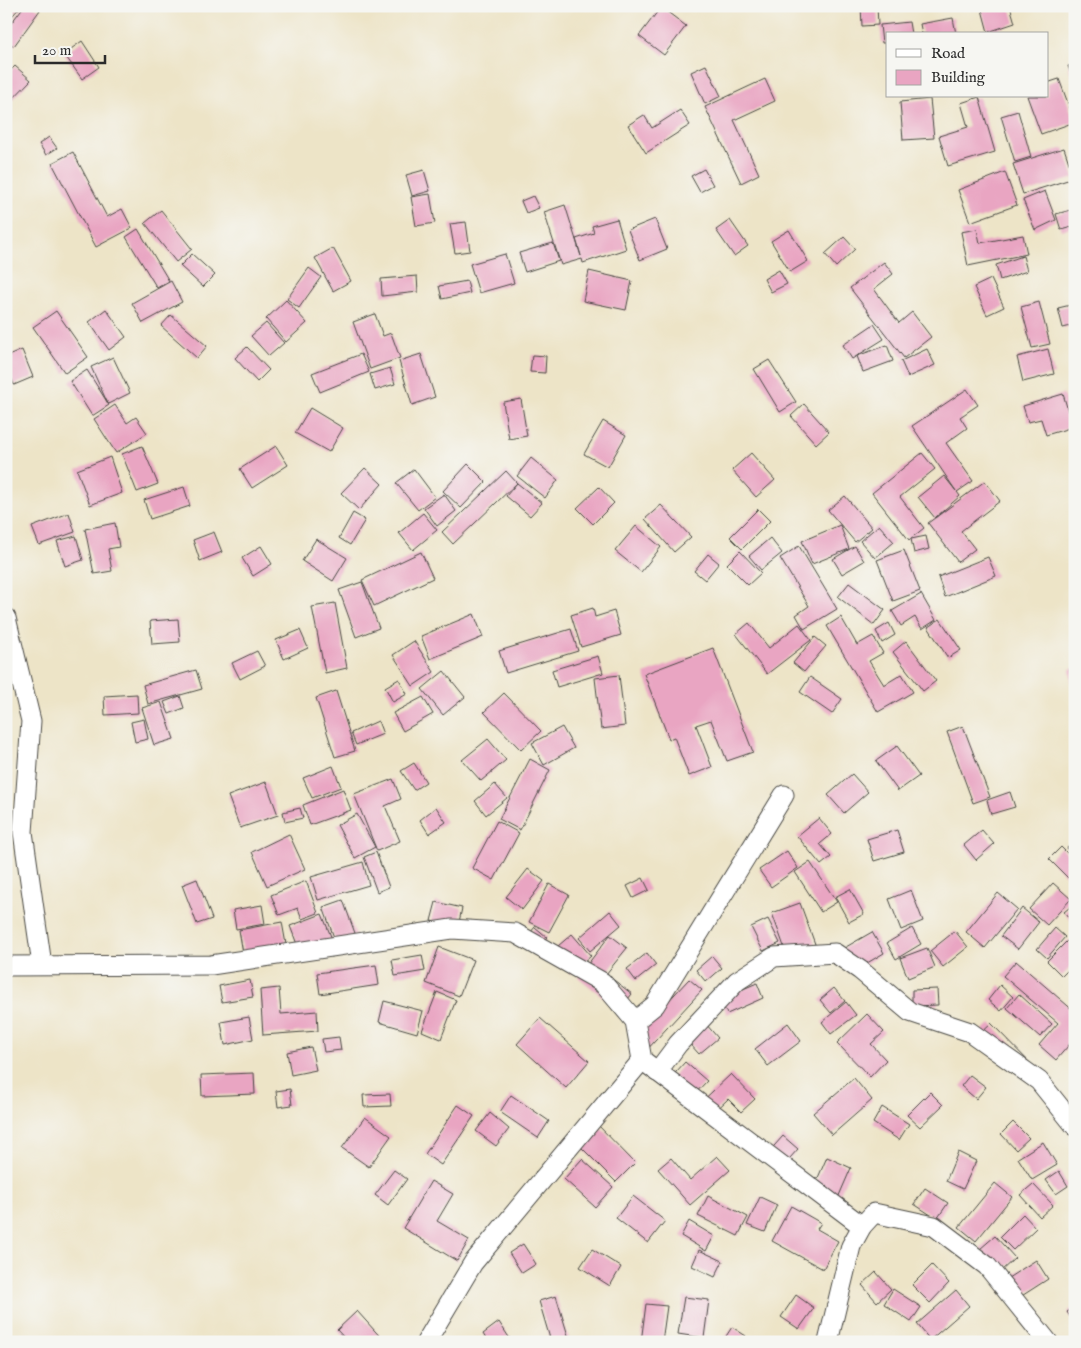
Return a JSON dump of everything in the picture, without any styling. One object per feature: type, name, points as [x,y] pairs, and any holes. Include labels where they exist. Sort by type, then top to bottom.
[{"type":"street","points":[[6,618],[31,721],[23,832],[42,965]]},
{"type":"street","points":[[635,1021],[655,1005],[784,794]]},
{"type":"street","points":[[6,966],[211,966],[452,929],[515,933],[602,982],[635,1021],[642,1060],[862,1226]]},
{"type":"street","points":[[657,1072],[678,1044],[737,981],[744,976],[774,957],[836,953],[860,970],[910,1012],[970,1032],[1039,1081],[1075,1126]]},
{"type":"street","points":[[426,1342],[472,1264],[642,1060]]},
{"type":"street","points":[[828,1342],[851,1246],[862,1226],[874,1213],[934,1226],[986,1266],[1048,1342]]},
{"type":"building","points":[[6,6],[21,6],[6,23]]},
{"type":"building","points":[[24,6],[34,6],[40,10],[14,46],[6,41],[6,30]]},
{"type":"building","points":[[861,6],[877,6],[878,25],[862,26]]},
{"type":"building","points":[[981,6],[1010,6],[1015,23],[988,32]]},
{"type":"building","points":[[661,7],[686,26],[664,55],[639,36]]},
{"type":"building","points":[[953,18],[956,32],[922,32],[920,24]]},
{"type":"building","points":[[909,22],[911,32],[886,32],[886,43],[882,43],[880,25]]},
{"type":"building","points":[[82,41],[99,67],[82,79],[64,54]]},
{"type":"building","points":[[1075,64],[1075,84],[1068,66]]},
{"type":"building","points":[[706,65],[721,96],[705,104],[691,72]]},
{"type":"building","points":[[15,66],[31,80],[6,106],[6,75]]},
{"type":"building","points":[[765,79],[775,101],[734,120],[759,174],[741,183],[705,107]]},
{"type":"building","points":[[1059,79],[1075,122],[1041,134],[1028,98],[1048,98],[1048,83]]},
{"type":"building","points":[[979,98],[995,152],[948,166],[939,136],[968,127],[961,103]]},
{"type":"building","points":[[930,99],[934,138],[903,140],[900,102]]},
{"type":"building","points":[[680,110],[690,125],[646,153],[628,125],[644,115],[652,128]]},
{"type":"building","points":[[1018,111],[1031,157],[1015,162],[1001,116]]},
{"type":"building","points":[[49,137],[57,148],[46,155],[39,144]]},
{"type":"building","points":[[1064,148],[1074,178],[1023,194],[1013,164]]},
{"type":"building","points":[[73,152],[107,217],[122,209],[132,228],[96,247],[52,163]]},
{"type":"building","points":[[704,169],[713,185],[700,192],[691,176]]},
{"type":"building","points":[[424,170],[430,191],[412,196],[406,175]]},
{"type":"building","points":[[1005,172],[1017,205],[970,222],[958,190]]},
{"type":"building","points":[[1045,191],[1056,220],[1035,230],[1023,200]]},
{"type":"building","points":[[430,194],[435,223],[416,226],[411,197]]},
{"type":"building","points":[[533,196],[539,208],[526,213],[521,201]]},
{"type":"building","points":[[565,205],[581,256],[576,239],[594,233],[592,226],[617,219],[626,249],[583,263],[582,259],[561,265],[544,212]]},
{"type":"building","points":[[1075,209],[1075,226],[1061,230],[1056,214]]},
{"type":"building","points":[[161,210],[192,249],[176,262],[145,223]]},
{"type":"building","points":[[655,219],[667,249],[640,260],[628,230]]},
{"type":"building","points":[[730,220],[748,246],[734,256],[716,230]]},
{"type":"building","points":[[466,222],[470,251],[455,253],[450,224]]},
{"type":"building","points":[[138,229],[169,281],[157,288],[126,237]]},
{"type":"building","points":[[977,229],[980,243],[1023,235],[1027,254],[968,266],[961,232]]},
{"type":"building","points":[[789,230],[808,261],[790,272],[771,241]]},
{"type":"building","points":[[844,237],[855,249],[836,267],[825,254]]},
{"type":"building","points":[[553,243],[559,261],[525,272],[519,253]]},
{"type":"building","points":[[333,248],[351,281],[333,291],[315,258]]},
{"type":"building","points":[[192,254],[215,275],[203,287],[180,266]]},
{"type":"building","points":[[505,254],[514,283],[479,293],[470,264]]},
{"type":"building","points":[[1023,256],[1027,271],[1000,280],[996,265]]},
{"type":"building","points":[[884,262],[893,274],[874,289],[899,323],[912,312],[931,337],[904,358],[850,288]]},
{"type":"building","points":[[309,268],[321,277],[299,308],[287,299]]},
{"type":"building","points":[[779,270],[787,284],[771,292],[764,279]]},
{"type":"building","points":[[589,271],[632,281],[626,310],[583,301]]},
{"type":"building","points":[[417,276],[418,292],[382,296],[381,279]]},
{"type":"building","points":[[991,279],[1004,307],[987,315],[974,287]]},
{"type":"building","points":[[171,281],[182,302],[143,323],[132,303]]},
{"type":"building","points":[[467,281],[470,293],[442,299],[439,286]]},
{"type":"building","points":[[286,300],[307,323],[286,342],[266,319]]},
{"type":"building","points":[[1039,302],[1050,344],[1032,348],[1021,307]]},
{"type":"building","points":[[1075,304],[1075,325],[1063,328],[1058,308]]},
{"type":"building","points":[[106,309],[126,337],[109,350],[89,322]]},
{"type":"building","points":[[56,311],[88,357],[65,373],[33,327]]},
{"type":"building","points":[[375,314],[383,336],[391,333],[400,358],[370,369],[353,322]]},
{"type":"building","points":[[171,315],[207,346],[197,358],[161,326]]},
{"type":"building","points":[[266,323],[284,343],[269,356],[251,336]]},
{"type":"building","points":[[874,324],[884,339],[852,359],[843,345]]},
{"type":"building","points":[[887,345],[893,361],[863,372],[857,356]]},
{"type":"building","points":[[247,347],[269,370],[257,382],[235,358]]},
{"type":"building","points":[[927,349],[935,365],[908,377],[901,361]]},
{"type":"building","points":[[1048,349],[1054,374],[1023,382],[1017,357]]},
{"type":"building","points":[[22,350],[33,377],[14,385],[6,364],[6,357]]},
{"type":"building","points":[[361,354],[369,372],[320,392],[312,373]]},
{"type":"building","points":[[421,354],[435,397],[412,405],[399,361]]},
{"type":"building","points":[[532,355],[546,356],[545,373],[530,372]]},
{"type":"building","points":[[113,357],[130,393],[108,404],[91,367]]},
{"type":"building","points":[[769,360],[796,402],[780,412],[754,369]]},
{"type":"building","points":[[390,368],[395,384],[375,390],[370,374]]},
{"type":"building","points":[[87,370],[109,405],[92,416],[70,381]]},
{"type":"building","points":[[967,389],[978,405],[960,417],[967,428],[946,443],[973,481],[957,492],[960,496],[935,518],[918,497],[944,476],[956,491],[912,426]]},
{"type":"building","points":[[1063,394],[1073,427],[1046,435],[1041,419],[1028,422],[1023,406]]},
{"type":"building","points":[[521,399],[527,436],[509,439],[503,402]]},
{"type":"building","points":[[804,404],[829,432],[816,444],[791,416]]},
{"type":"building","points":[[115,405],[127,423],[136,417],[147,433],[116,453],[94,419]]},
{"type":"building","points":[[310,408],[343,428],[329,452],[295,433]]},
{"type":"building","points":[[603,421],[626,435],[608,467],[584,454]]},
{"type":"building","points":[[142,446],[158,484],[137,492],[122,454]]},
{"type":"building","points":[[276,446],[288,465],[252,488],[240,469]]},
{"type":"building","points":[[751,453],[775,480],[756,497],[732,470]]},
{"type":"building","points":[[922,453],[935,469],[900,497],[924,528],[909,540],[872,493]]},
{"type":"building","points":[[110,457],[122,493],[90,505],[77,470]]},
{"type":"building","points":[[531,458],[558,480],[545,498],[517,476]]},
{"type":"building","points":[[468,464],[486,482],[461,508],[443,491]]},
{"type":"building","points":[[365,468],[382,484],[359,510],[341,493]]},
{"type":"building","points":[[414,469],[435,497],[418,510],[396,483]]},
{"type":"building","points":[[506,471],[517,483],[453,544],[442,532]]},
{"type":"building","points":[[985,481],[1000,501],[961,531],[975,549],[958,562],[928,523]]},
{"type":"building","points":[[517,483],[542,503],[530,516],[506,496]]},
{"type":"building","points":[[184,487],[190,506],[150,519],[144,500]]},
{"type":"building","points":[[599,487],[614,503],[593,524],[577,508]]},
{"type":"building","points":[[444,494],[456,511],[437,526],[424,508]]},
{"type":"building","points":[[845,496],[872,528],[855,542],[828,510]]},
{"type":"building","points":[[661,505],[691,537],[674,552],[645,519]]},
{"type":"building","points":[[758,509],[770,521],[742,549],[730,537]]},
{"type":"building","points":[[69,513],[75,532],[39,545],[32,527]]},
{"type":"building","points":[[353,513],[365,520],[350,545],[339,538]]},
{"type":"building","points":[[423,513],[437,530],[413,550],[399,533]]},
{"type":"building","points":[[115,523],[119,547],[108,549],[112,571],[94,574],[85,529]]},
{"type":"building","points":[[840,525],[849,549],[812,564],[802,541]]},
{"type":"building","points":[[879,525],[894,542],[875,558],[860,541]]},
{"type":"building","points":[[636,526],[661,547],[641,572],[615,551]]},
{"type":"building","points":[[214,532],[222,552],[200,561],[193,540]]},
{"type":"building","points":[[76,536],[83,560],[65,566],[57,541]]},
{"type":"building","points":[[926,536],[929,549],[914,553],[911,539]]},
{"type":"building","points":[[770,538],[782,553],[761,570],[749,556]]},
{"type":"building","points":[[316,539],[347,558],[333,581],[302,561]]},
{"type":"building","points":[[261,546],[272,564],[253,576],[242,558]]},
{"type":"building","points":[[799,546],[837,609],[804,629],[796,615],[809,606],[780,558]]},
{"type":"building","points":[[855,546],[864,561],[842,574],[833,559]]},
{"type":"building","points":[[904,550],[920,591],[893,601],[877,560]]},
{"type":"building","points":[[740,551],[761,573],[748,585],[727,564]]},
{"type":"building","points":[[421,552],[433,578],[374,606],[362,580]]},
{"type":"building","points":[[708,554],[719,563],[705,580],[694,571]]},
{"type":"building","points":[[988,557],[996,576],[945,597],[938,577]]},
{"type":"building","points":[[362,582],[379,628],[356,637],[339,590]]},
{"type":"building","points":[[849,583],[885,610],[874,625],[838,597]]},
{"type":"building","points":[[921,594],[936,620],[922,629],[915,617],[901,626],[892,611]]},
{"type":"building","points":[[335,603],[347,668],[325,673],[312,607]]},
{"type":"building","points":[[593,608],[595,617],[614,611],[621,635],[581,647],[571,615]]},
{"type":"building","points":[[474,614],[483,637],[430,659],[421,636]]},
{"type":"building","points":[[841,617],[857,645],[873,636],[883,653],[869,661],[884,685],[902,674],[913,692],[878,712],[827,626]]},
{"type":"building","points":[[178,619],[180,642],[152,644],[150,621]]},
{"type":"building","points":[[940,619],[961,650],[948,658],[928,627]]},
{"type":"building","points":[[749,623],[769,648],[799,624],[811,640],[767,674],[736,634]]},
{"type":"building","points":[[889,623],[895,635],[882,643],[876,631]]},
{"type":"building","points":[[571,629],[578,651],[506,673],[499,651]]},
{"type":"building","points":[[300,630],[308,648],[284,659],[276,640]]},
{"type":"building","points":[[815,637],[826,646],[804,672],[793,663]]},
{"type":"building","points":[[414,641],[434,672],[413,686],[393,655]]},
{"type":"building","points":[[906,641],[936,681],[923,691],[893,652]]},
{"type":"building","points":[[713,648],[753,752],[727,761],[711,720],[696,725],[712,767],[689,776],[674,737],[669,739],[644,674]]},
{"type":"building","points":[[257,651],[265,666],[240,679],[232,663]]},
{"type":"building","points":[[598,656],[603,673],[557,687],[552,670]]},
{"type":"building","points":[[1075,668],[1075,695],[1073,695],[1070,669]]},
{"type":"building","points":[[196,670],[202,689],[148,704],[143,685]]},
{"type":"building","points":[[444,671],[465,697],[443,715],[422,689]]},
{"type":"building","points":[[619,675],[625,726],[601,729],[595,678]]},
{"type":"building","points":[[810,677],[842,699],[832,714],[800,692]]},
{"type":"building","points":[[399,679],[407,694],[393,702],[385,687]]},
{"type":"building","points":[[336,691],[355,751],[335,757],[316,698]]},
{"type":"building","points":[[504,693],[541,731],[521,750],[484,712]]},
{"type":"building","points":[[137,694],[138,713],[105,715],[104,696]]},
{"type":"building","points":[[180,696],[184,708],[169,714],[164,702]]},
{"type":"building","points":[[423,697],[433,714],[403,731],[393,713]]},
{"type":"building","points":[[161,702],[174,739],[154,745],[142,708]]},
{"type":"building","points":[[144,719],[148,739],[135,742],[131,722]]},
{"type":"building","points":[[378,721],[383,734],[356,745],[351,733]]},
{"type":"building","points":[[963,726],[990,797],[973,803],[947,732]]},
{"type":"building","points":[[562,727],[574,748],[544,765],[532,743]]},
{"type":"building","points":[[488,739],[506,760],[481,781],[462,760]]},
{"type":"building","points":[[897,746],[919,776],[898,791],[876,761]]},
{"type":"building","points":[[530,759],[550,770],[520,830],[499,819]]},
{"type":"building","points":[[414,763],[426,782],[414,790],[401,771]]},
{"type":"building","points":[[333,766],[341,787],[312,798],[303,778]]},
{"type":"building","points":[[852,774],[868,792],[844,813],[828,795]]},
{"type":"building","points":[[393,779],[401,799],[385,806],[400,841],[377,851],[354,794]]},
{"type":"building","points":[[266,782],[278,815],[240,828],[228,796]]},
{"type":"building","points":[[495,784],[507,798],[486,815],[475,801]]},
{"type":"building","points":[[343,789],[351,810],[310,825],[303,805]]},
{"type":"building","points":[[1010,792],[1015,807],[991,814],[987,800]]},
{"type":"building","points":[[436,807],[446,822],[429,834],[420,820]]},
{"type":"building","points":[[300,808],[303,818],[285,822],[283,812]]},
{"type":"building","points":[[357,814],[375,847],[355,858],[337,825]]},
{"type":"building","points":[[819,818],[832,834],[820,844],[831,857],[821,865],[797,836]]},
{"type":"building","points":[[497,821],[519,833],[494,880],[472,868]]},
{"type":"building","points":[[897,830],[904,852],[874,861],[867,839]]},
{"type":"building","points":[[982,830],[994,844],[976,860],[964,845]]},
{"type":"building","points":[[289,834],[305,869],[267,886],[252,852]]},
{"type":"building","points":[[1075,841],[1075,857],[1067,848]]},
{"type":"building","points":[[1061,847],[1075,861],[1075,871],[1068,878],[1049,859]]},
{"type":"building","points":[[787,851],[798,868],[771,887],[759,870]]},
{"type":"building","points":[[376,852],[389,887],[377,892],[364,857]]},
{"type":"building","points":[[363,862],[369,885],[318,900],[311,877]]},
{"type":"building","points":[[810,862],[837,902],[821,912],[795,872]]},
{"type":"building","points":[[528,869],[544,881],[522,910],[506,897]]},
{"type":"building","points":[[643,878],[649,890],[633,898],[627,886]]},
{"type":"building","points":[[197,879],[212,919],[197,924],[182,885]]},
{"type":"building","points":[[306,881],[318,913],[302,919],[298,908],[279,915],[271,895]]},
{"type":"building","points":[[1053,883],[1071,899],[1047,925],[1029,909]]},
{"type":"building","points":[[549,884],[569,895],[549,932],[529,922]]},
{"type":"building","points":[[850,889],[864,914],[849,922],[835,897]]},
{"type":"building","points":[[911,890],[923,921],[901,930],[889,899]]},
{"type":"building","points":[[998,893],[1017,909],[985,948],[966,932]]},
{"type":"building","points":[[343,900],[356,936],[336,943],[323,907]]},
{"type":"building","points":[[436,902],[462,908],[458,927],[431,921]]},
{"type":"building","points":[[800,903],[815,944],[787,955],[772,913]]},
{"type":"building","points":[[1075,903],[1075,925],[1064,912]]},
{"type":"building","points":[[262,905],[265,924],[236,929],[233,910]]},
{"type":"building","points":[[1022,908],[1039,922],[1018,949],[1001,936]]},
{"type":"building","points":[[610,911],[621,925],[590,951],[579,938]]},
{"type":"building","points":[[322,914],[332,939],[300,952],[290,926]]},
{"type":"building","points":[[768,919],[780,943],[763,951],[751,927]]},
{"type":"building","points":[[282,922],[287,950],[244,959],[239,930]]},
{"type":"building","points":[[535,927],[547,937],[538,949],[525,939]]},
{"type":"building","points":[[912,928],[921,944],[896,959],[887,943]]},
{"type":"building","points":[[1055,928],[1065,937],[1047,958],[1037,949]]},
{"type":"building","points":[[955,931],[968,947],[943,967],[930,951]]},
{"type":"building","points":[[872,932],[884,953],[852,972],[839,951]]},
{"type":"building","points":[[572,934],[591,956],[571,974],[551,952]]},
{"type":"building","points":[[610,935],[627,948],[606,974],[632,994],[619,1010],[578,977]]},
{"type":"building","points":[[1068,940],[1075,947],[1075,963],[1062,976],[1047,961]]},
{"type":"building","points":[[439,947],[473,960],[459,996],[426,983]]},
{"type":"building","points":[[927,948],[935,967],[908,978],[900,958]]},
{"type":"building","points":[[647,953],[656,965],[636,981],[627,969]]},
{"type":"building","points":[[422,955],[425,971],[395,976],[392,960]]},
{"type":"building","points":[[712,956],[722,968],[706,982],[696,970]]},
{"type":"building","points":[[1016,961],[1075,1012],[1075,1038],[1056,1060],[1039,1045],[1058,1023],[1003,976]]},
{"type":"building","points":[[376,965],[379,985],[320,994],[317,973]]},
{"type":"building","points":[[689,979],[702,990],[644,1053],[631,1041]]},
{"type":"building","points":[[250,980],[253,997],[222,1002],[219,986]]},
{"type":"building","points":[[757,983],[763,998],[727,1014],[720,999]]},
{"type":"building","points":[[1000,985],[1013,997],[1001,1011],[988,1000]]},
{"type":"building","points":[[279,988],[281,1014],[317,1011],[318,1031],[263,1035],[260,990]]},
{"type":"building","points":[[834,988],[845,1001],[831,1013],[820,1000]]},
{"type":"building","points":[[937,989],[938,1005],[912,1006],[912,990]]},
{"type":"building","points":[[437,992],[456,1000],[441,1039],[422,1031]]},
{"type":"building","points":[[1019,994],[1052,1024],[1040,1037],[1007,1008]]},
{"type":"building","points":[[384,1001],[423,1011],[417,1033],[379,1022]]},
{"type":"building","points":[[846,1002],[856,1015],[831,1034],[822,1022]]},
{"type":"building","points":[[867,1014],[884,1032],[871,1044],[886,1060],[870,1077],[837,1043]]},
{"type":"building","points":[[249,1017],[253,1039],[225,1045],[221,1022]]},
{"type":"building","points":[[700,1017],[718,1038],[699,1054],[681,1034]]},
{"type":"building","points":[[540,1018],[589,1061],[566,1088],[517,1044]]},
{"type":"building","points":[[788,1023],[801,1041],[768,1066],[755,1049]]},
{"type":"building","points":[[991,1023],[1036,1069],[979,1034]]},
{"type":"building","points":[[339,1037],[341,1050],[324,1052],[322,1039]]},
{"type":"building","points":[[311,1047],[316,1070],[291,1075],[287,1052]]},
{"type":"building","points":[[685,1062],[707,1081],[689,1100],[668,1081]]},
{"type":"building","points":[[254,1073],[255,1094],[202,1096],[201,1075]]},
{"type":"building","points":[[731,1074],[755,1099],[741,1112],[728,1099],[708,1118],[697,1106]]},
{"type":"building","points":[[970,1075],[986,1087],[976,1099],[961,1086]]},
{"type":"building","points":[[854,1078],[872,1100],[832,1135],[813,1113]]},
{"type":"building","points":[[290,1089],[292,1105],[278,1107],[276,1091]]},
{"type":"building","points":[[930,1092],[943,1105],[920,1127],[907,1115]]},
{"type":"building","points":[[390,1094],[391,1106],[364,1107],[363,1095]]},
{"type":"building","points":[[511,1095],[549,1121],[538,1138],[500,1112]]},
{"type":"building","points":[[458,1105],[474,1116],[441,1165],[425,1154]]},
{"type":"building","points":[[882,1107],[909,1124],[899,1140],[873,1123]]},
{"type":"building","points":[[490,1113],[509,1129],[496,1146],[476,1131]]},
{"type":"building","points":[[365,1117],[391,1136],[369,1167],[342,1148]]},
{"type":"building","points":[[594,1121],[635,1163],[616,1182],[575,1141]]},
{"type":"building","points":[[1013,1122],[1029,1138],[1016,1150],[1001,1134]]},
{"type":"building","points":[[783,1136],[798,1149],[781,1168],[766,1155]]},
{"type":"building","points":[[1043,1142],[1057,1165],[1032,1180],[1018,1158]]},
{"type":"building","points":[[958,1152],[976,1161],[963,1189],[946,1181]]},
{"type":"building","points":[[717,1156],[730,1170],[690,1205],[658,1169],[671,1158],[690,1180]]},
{"type":"building","points":[[827,1157],[851,1168],[838,1198],[814,1187]]},
{"type":"building","points":[[582,1159],[613,1187],[595,1207],[564,1179]]},
{"type":"building","points":[[394,1170],[407,1179],[388,1205],[375,1195]]},
{"type":"building","points":[[1059,1171],[1068,1186],[1056,1194],[1046,1180]]},
{"type":"building","points":[[431,1181],[453,1194],[437,1221],[469,1240],[457,1261],[403,1228]]},
{"type":"building","points":[[995,1183],[1012,1197],[976,1241],[959,1227]]},
{"type":"building","points":[[1033,1184],[1053,1205],[1040,1217],[1020,1195]]},
{"type":"building","points":[[925,1188],[948,1203],[937,1219],[914,1204]]},
{"type":"building","points":[[633,1196],[665,1221],[648,1243],[616,1218]]},
{"type":"building","points":[[708,1196],[748,1217],[738,1236],[698,1216]]},
{"type":"building","points":[[760,1197],[777,1205],[765,1232],[747,1225]]},
{"type":"building","points":[[791,1206],[821,1223],[817,1229],[838,1241],[823,1269],[772,1241]]},
{"type":"building","points":[[1023,1214],[1036,1228],[1013,1250],[1000,1237]]},
{"type":"building","points":[[689,1221],[714,1236],[706,1251],[681,1236]]},
{"type":"building","points":[[995,1236],[1015,1258],[1000,1272],[980,1249]]},
{"type":"building","points":[[523,1244],[536,1264],[522,1273],[509,1253]]},
{"type":"building","points":[[592,1249],[621,1267],[610,1286],[580,1267]]},
{"type":"building","points":[[699,1250],[723,1261],[715,1277],[692,1266]]},
{"type":"building","points":[[1036,1260],[1048,1279],[1017,1299],[1005,1280]]},
{"type":"building","points":[[932,1265],[949,1283],[930,1303],[912,1285]]},
{"type":"building","points":[[876,1272],[891,1289],[877,1302],[862,1285]]},
{"type":"building","points":[[893,1289],[921,1307],[911,1322],[884,1304]]},
{"type":"building","points":[[956,1290],[969,1306],[930,1340],[917,1324]]},
{"type":"building","points":[[796,1295],[814,1308],[799,1329],[781,1317]]},
{"type":"building","points":[[556,1296],[570,1342],[551,1342],[539,1301]]},
{"type":"building","points":[[684,1297],[709,1300],[704,1338],[678,1334]]},
{"type":"building","points":[[646,1304],[667,1306],[662,1342],[641,1342]]},
{"type":"building","points":[[1075,1307],[1075,1324],[1067,1312]]},
{"type":"building","points":[[357,1311],[383,1342],[348,1342],[337,1330]]},
{"type":"building","points":[[499,1322],[512,1342],[488,1342],[483,1334]]},
{"type":"building","points":[[732,1327],[746,1336],[742,1342],[723,1341]]}]
